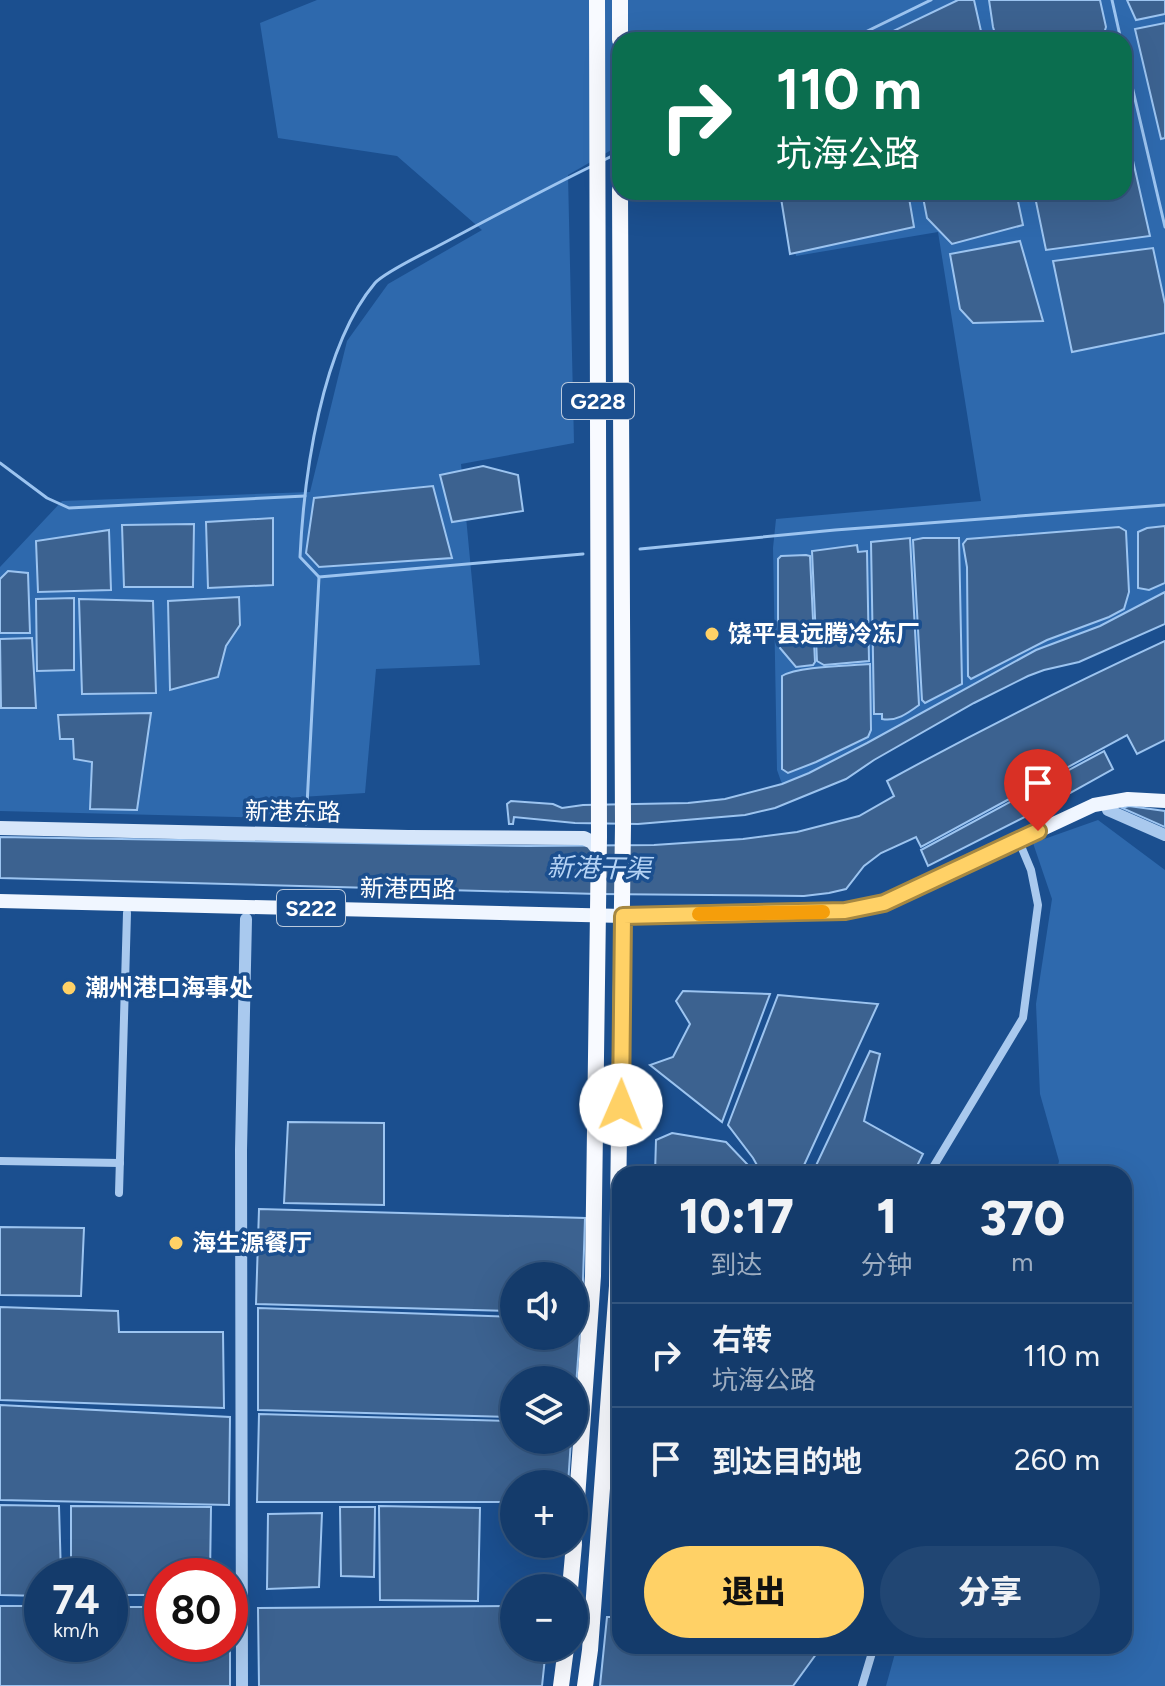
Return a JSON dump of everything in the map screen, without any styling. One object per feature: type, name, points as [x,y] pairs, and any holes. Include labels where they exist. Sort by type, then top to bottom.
[{"type":"highway","name":"G228","points":[[594,838],[599,801],[597,0]]},
{"type":"highway","points":[[620,0],[620,32]]},
{"type":"highway","name":"G228","points":[[620,200],[623,916]]},
{"type":"highway","points":[[598,529],[622,528]]},
{"type":"highway","points":[[579,1470],[593,1276],[599,909],[594,838]]},
{"type":"highway","points":[[619,1166],[623,916]]},
{"type":"highway","points":[[585,1686],[612,1353]]},
{"type":"highway","points":[[561,1686],[564,1662]]},
{"type":"main road","name":"S222","points":[[623,916],[845,911],[884,903],[1094,805],[1128,799],[1165,801]]},
{"type":"main road","name":"新港东路","points":[[0,828],[594,838]]},
{"type":"main road","name":"新港西路","points":[[0,901],[599,909],[623,916]]},
{"type":"street","points":[[1108,810],[1165,835]]},
{"type":"street","points":[[934,1166],[1023,1018],[1038,905],[1031,870],[1021,846]]},
{"type":"street","points":[[119,1193],[127,913]]},
{"type":"street","points":[[242,1686],[241,1150],[246,919]]},
{"type":"street","points":[[0,1161],[120,1163]]},
{"type":"street","points":[[862,1686],[872,1654]]},
{"type":"shaded area","points":[[317,0],[1165,0],[1165,592],[1100,626],[1036,650],[867,743],[782,784],[777,770],[773,548],[776,519],[981,501],[938,232],[796,256],[786,200],[1132,200],[1132,32],[612,32],[612,150],[568,175],[574,443],[461,464],[480,665],[376,669],[365,793],[285,798],[279,818],[0,811],[0,567],[62,501],[310,492],[347,341],[388,284],[482,230],[397,156],[278,138],[260,23]]},
{"type":"shaded area","points":[[1098,820],[1165,870],[1165,1686],[886,1686],[895,1654],[1132,1654],[1132,1166],[1058,1166],[1040,1094],[1036,1004],[1052,899],[1033,843]]},
{"type":"water","points":[[958,0],[974,0],[981,32],[891,32]]},
{"type":"water","points":[[989,0],[1100,0],[1106,27],[1104,32],[995,32]]},
{"type":"water","points":[[1127,0],[1165,0],[1165,14],[1136,20]]},
{"type":"water","points":[[1165,23],[1165,138],[1161,139],[1135,29]]},
{"type":"water","points":[[1132,156],[1150,236],[1046,250],[1036,200],[1132,200]]},
{"type":"water","points":[[781,200],[909,200],[914,227],[790,254]]},
{"type":"water","points":[[924,200],[1018,200],[1023,225],[952,244],[927,218]]},
{"type":"water","points":[[1020,241],[1043,321],[973,323],[960,309],[950,254]]},
{"type":"water","points":[[1153,248],[1165,304],[1165,333],[1072,352],[1053,261]]},
{"type":"water","points":[[483,466],[518,475],[523,511],[452,522],[440,475]]},
{"type":"water","points":[[433,486],[452,558],[319,567],[306,553],[314,498]]},
{"type":"water","points":[[273,518],[273,585],[208,588],[206,522]]},
{"type":"water","points":[[194,524],[193,587],[124,587],[122,525]]},
{"type":"water","points":[[1165,526],[1165,583],[1149,590],[1138,588],[1138,532]]},
{"type":"water","points":[[1119,527],[1126,531],[1129,592],[1124,609],[1047,640],[971,679],[968,676],[967,567],[963,544],[967,539]]},
{"type":"water","points":[[109,530],[111,590],[38,592],[36,541]]},
{"type":"water","points":[[910,538],[919,705],[906,714],[887,720],[882,719],[882,714],[874,714],[871,542]]},
{"type":"water","points":[[959,538],[962,684],[925,703],[922,700],[913,540]]},
{"type":"water","points":[[857,545],[858,552],[867,551],[869,661],[824,665],[817,661],[812,551]]},
{"type":"water","points":[[781,556],[810,556],[815,662],[796,667],[780,648],[778,559]]},
{"type":"water","points":[[8,571],[28,573],[30,633],[0,633],[0,579]]},
{"type":"water","points":[[1165,592],[1165,624],[1079,662],[1028,676],[974,703],[846,779],[775,808],[745,815],[638,824],[575,823],[514,817],[513,824],[509,824],[507,804],[511,801],[553,804],[562,808],[688,803],[725,799],[782,784],[867,743],[1036,650],[1100,626]]},
{"type":"water","points":[[239,597],[240,625],[226,646],[218,677],[170,690],[168,601]]},
{"type":"water","points":[[74,598],[74,670],[37,671],[36,599]]},
{"type":"water","points":[[79,599],[153,601],[156,693],[82,694]]},
{"type":"water","points":[[32,638],[36,708],[1,708],[0,639]]},
{"type":"water","name":"新港干渠","points":[[1165,641],[1165,740],[1137,754],[1127,735],[921,847],[916,837],[881,853],[864,866],[846,889],[829,893],[804,896],[598,894],[0,878],[0,837],[528,846],[654,845],[797,832],[859,816],[894,796],[887,781],[1024,709]]},
{"type":"water","points":[[870,664],[871,730],[868,737],[788,773],[782,769],[782,676],[811,668]]},
{"type":"water","points":[[151,713],[137,810],[90,809],[92,762],[74,759],[73,739],[60,739],[58,715]]},
{"type":"water","points":[[1104,751],[1113,769],[928,866],[921,850]]},
{"type":"water","points":[[1129,806],[1165,811],[1165,827],[1122,808]]},
{"type":"water","points":[[683,991],[770,994],[722,1122],[650,1065],[673,1057],[690,1024],[676,1001]]},
{"type":"water","points":[[778,995],[878,1004],[804,1166],[758,1166],[728,1125]]},
{"type":"water","points":[[870,1051],[880,1054],[864,1121],[923,1154],[917,1166],[816,1166]]},
{"type":"water","points":[[288,1122],[384,1123],[384,1205],[284,1203]]},
{"type":"water","points":[[672,1133],[726,1142],[748,1166],[655,1166],[656,1140]]},
{"type":"water","points":[[259,1209],[585,1218],[584,1262],[500,1262],[500,1311],[256,1304]]},
{"type":"water","points":[[0,1227],[84,1228],[81,1296],[0,1295]]},
{"type":"water","points":[[0,1307],[118,1311],[119,1332],[223,1332],[224,1408],[0,1400]]},
{"type":"water","points":[[258,1308],[500,1317],[500,1350],[579,1350],[578,1366],[500,1366],[500,1417],[258,1410]]},
{"type":"water","points":[[0,1405],[230,1417],[229,1505],[0,1500]]},
{"type":"water","points":[[259,1414],[500,1421],[500,1454],[570,1454],[569,1470],[500,1470],[500,1502],[257,1502]]},
{"type":"water","points":[[0,1505],[59,1506],[60,1558],[24,1558],[24,1596],[0,1595]]},
{"type":"water","points":[[71,1506],[211,1507],[210,1558],[144,1558],[144,1595],[128,1595],[128,1558],[71,1558]]},
{"type":"water","points":[[379,1506],[480,1508],[478,1601],[380,1600]]},
{"type":"water","points":[[340,1507],[375,1507],[374,1577],[341,1576]]},
{"type":"water","points":[[322,1513],[319,1587],[267,1589],[268,1514]]},
{"type":"water","points":[[0,1606],[24,1606],[24,1662],[128,1662],[128,1607],[144,1607],[144,1662],[230,1662],[230,1686],[0,1686]]},
{"type":"water","points":[[500,1606],[500,1662],[545,1662],[542,1686],[259,1686],[258,1608]]},
{"type":"water","points":[[607,1617],[612,1617],[612,1654],[816,1654],[793,1686],[600,1686]]},
{"type":"waterway","points":[[865,32],[931,0]]},
{"type":"waterway","points":[[1112,0],[1119,32]]},
{"type":"waterway","points":[[1132,86],[1165,227]]},
{"type":"waterway","points":[[604,160],[612,156]]},
{"type":"waterway","points":[[319,577],[300,557],[311,451],[329,376],[356,310],[375,283],[387,274],[590,167]]},
{"type":"waterway","points":[[0,463],[47,498],[69,508],[305,496]]},
{"type":"waterway","points":[[640,549],[835,530],[1165,505]]},
{"type":"waterway","points":[[306,824],[319,577],[583,554]]},
{"type":"slow traffic","points":[[699,914],[823,912]]},
{"type":"place","name":"饶平县远腾冷冻厂","points":[[712,634]]},
{"type":"place","name":"潮州港口海事处","points":[[69,988]]},
{"type":"place","name":"海生源餐厅","points":[[176,1243]]},
{"type":"route","points":[[621,1105],[623,916],[845,911],[884,903],[1038,831]]}]
